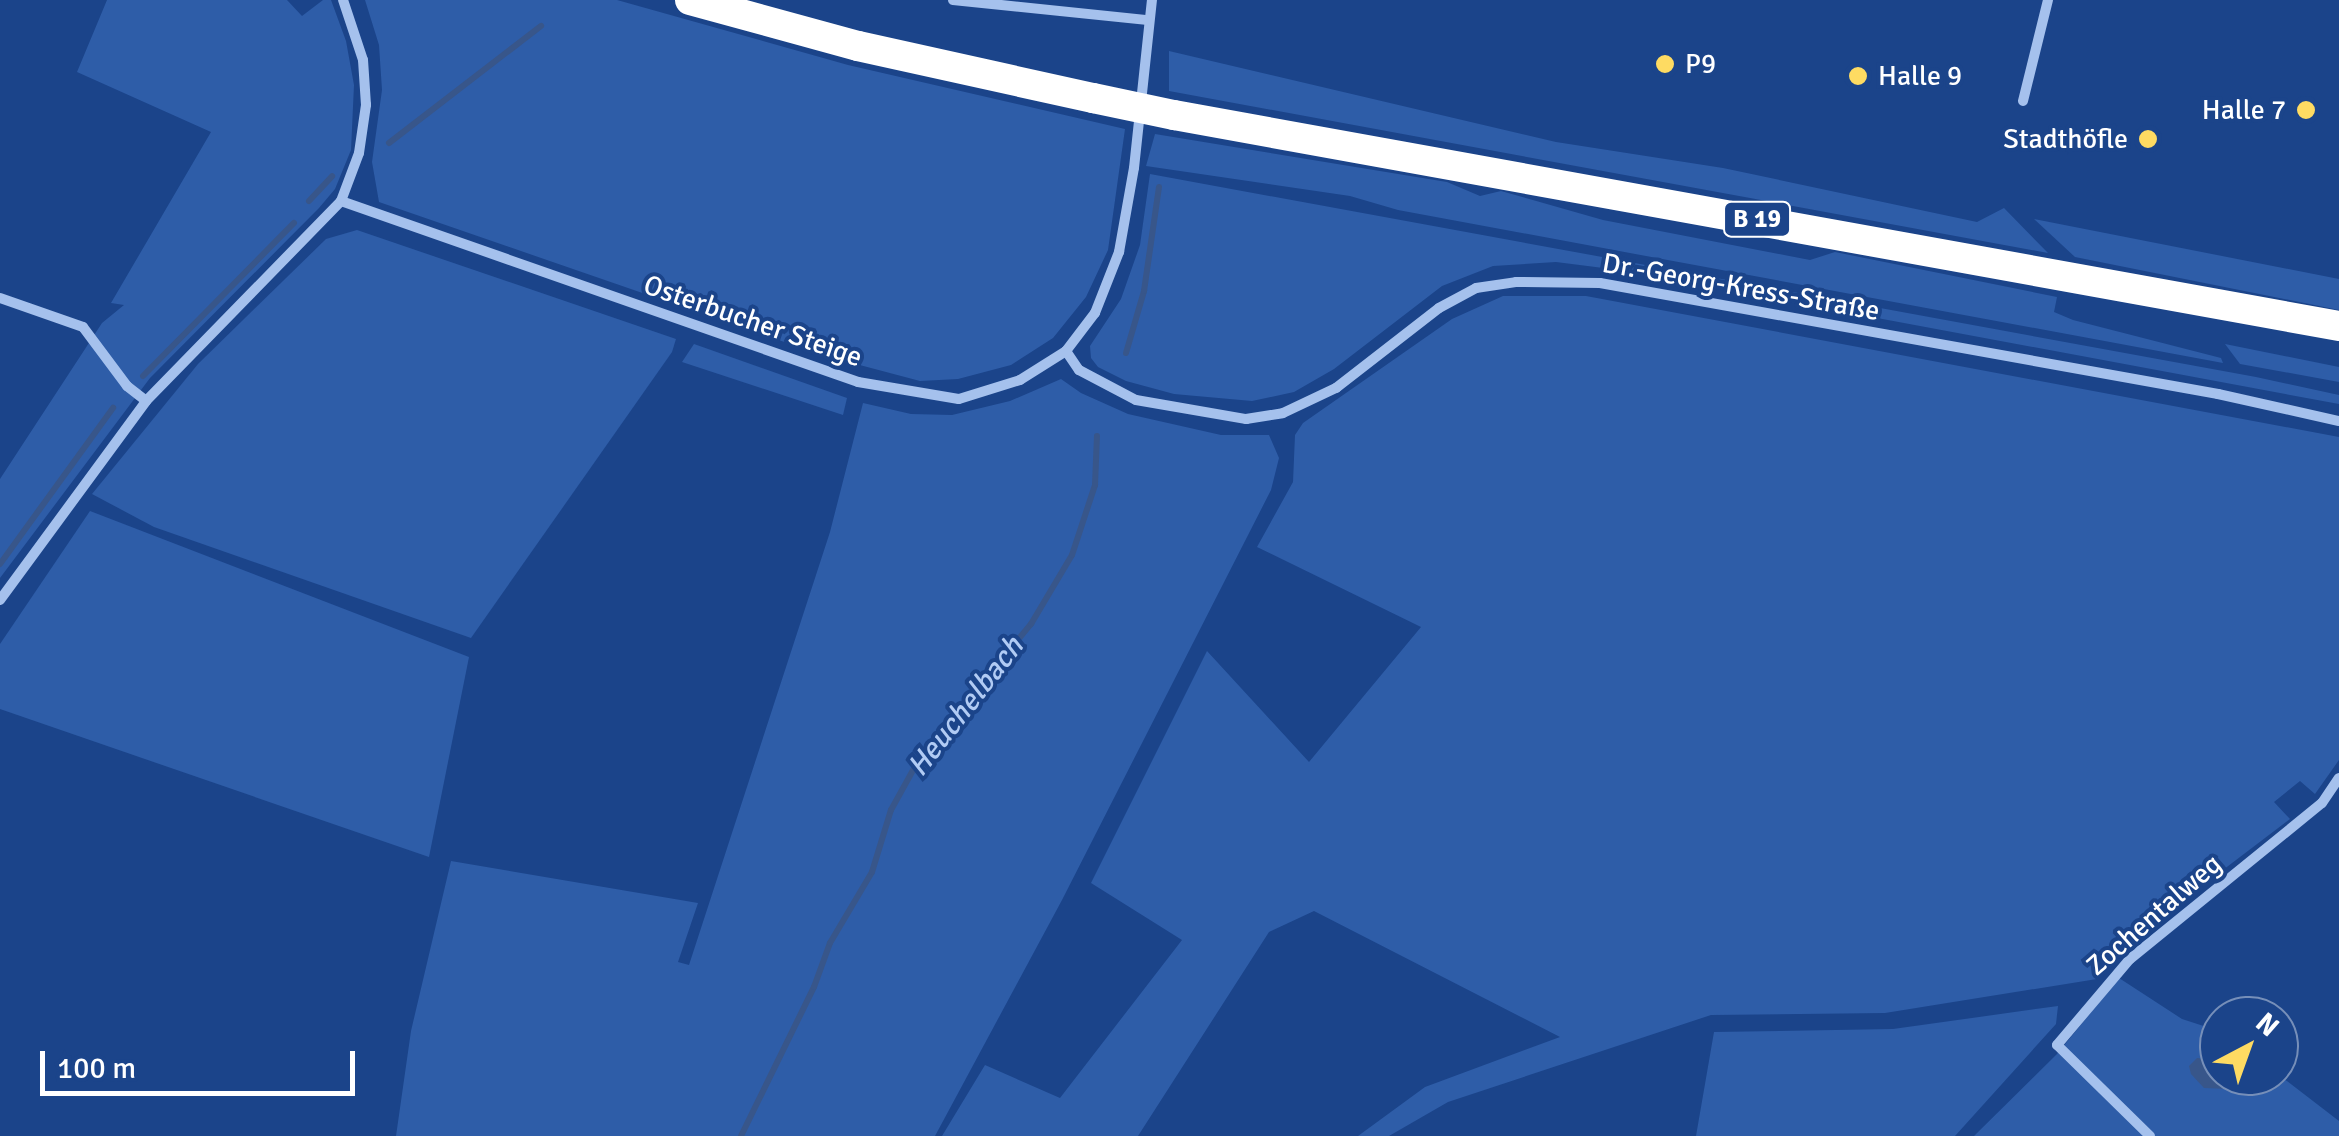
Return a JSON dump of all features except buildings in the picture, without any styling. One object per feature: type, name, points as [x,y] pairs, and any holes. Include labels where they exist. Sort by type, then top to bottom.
[{"type":"highway","name":"B 19","points":[[690,0],[858,46],[1174,115],[2339,326]]},
{"type":"street","points":[[0,600],[146,401],[341,201],[360,152],[366,106],[363,60],[343,0]]},
{"type":"street","points":[[953,0],[1148,20]]},
{"type":"street","name":"Osterbucher Steige","points":[[341,201],[891,391],[959,399],[1020,380],[1066,351],[1095,314],[1119,252],[1134,168],[1152,0]]},
{"type":"street","points":[[2023,102],[2048,0]]},
{"type":"street","name":"Dr.-Georg-Kress-Straße","points":[[1066,351],[1079,370],[1136,400],[1246,419],[1283,413],[1336,388],[1439,308],[1476,288],[1516,282],[1600,283],[2218,394],[2339,421]]},
{"type":"street","points":[[0,298],[83,326],[127,386],[146,401]]},
{"type":"street","name":"Zochentalweg","points":[[2150,1136],[2058,1045],[2130,959],[2322,803],[2339,778]]},
{"type":"shaded area","points":[[107,0],[287,0],[302,16],[323,0],[331,0],[346,41],[354,85],[351,150],[335,189],[150,378],[0,578],[0,479],[102,323],[124,305],[111,303],[211,132],[77,72]]},
{"type":"shaded area","points":[[365,0],[617,0],[848,65],[1125,129],[1108,250],[1086,297],[1053,338],[1011,365],[958,379],[920,381],[822,355],[379,202],[372,162],[382,90],[379,45]]},
{"type":"shaded area","points":[[1169,51],[1556,142],[1723,168],[1977,222],[2004,208],[2048,253],[1169,91]]},
{"type":"shaded area","points":[[1155,134],[1447,182],[1480,196],[1501,191],[1603,220],[1810,260],[1835,252],[2057,297],[2054,312],[2073,320],[2221,358],[2223,363],[1398,210],[1350,196],[1146,166]]},
{"type":"shaded area","points":[[1150,174],[2256,377],[2339,395],[2339,404],[1619,270],[1556,262],[1493,266],[1442,286],[1334,369],[1294,392],[1252,401],[1174,394],[1126,381],[1098,367],[1091,358],[1090,346],[1121,299],[1140,245]]},
{"type":"shaded area","points":[[2034,219],[2339,279],[2339,310],[2075,257]]},
{"type":"shaded area","points":[[357,230],[676,339],[672,352],[471,638],[154,527],[92,494],[198,364],[326,239]]},
{"type":"shaded area","points":[[1503,296],[1586,296],[2339,437],[2339,760],[2315,794],[2300,781],[2274,802],[2290,819],[2115,952],[2097,979],[1885,1013],[1711,1015],[1448,1102],[1389,1136],[1358,1136],[1425,1087],[1560,1037],[1314,911],[1269,932],[1138,1136],[942,1136],[985,1065],[1060,1098],[1182,940],[1091,883],[1207,651],[1309,762],[1421,627],[1257,547],[1293,482],[1295,435],[1303,423],[1452,319]]},
{"type":"shaded area","points":[[694,344],[847,398],[843,415],[682,362]]},
{"type":"shaded area","points":[[2225,344],[2339,367],[2339,382],[2240,364]]},
{"type":"shaded area","points":[[1061,379],[1081,393],[1128,414],[1221,435],[1269,435],[1279,458],[1271,490],[1062,900],[935,1136],[396,1136],[411,1031],[451,861],[698,903],[678,962],[689,965],[830,532],[863,403],[911,414],[952,415],[1010,401]]},
{"type":"shaded area","points":[[90,511],[469,657],[429,857],[0,709],[0,644]]},
{"type":"shaded area","points":[[2119,978],[2182,1019],[2199,1025],[2199,1096],[2299,1096],[2299,1090],[2339,1121],[2339,1136],[1974,1136],[2057,1054]]},
{"type":"shaded area","points":[[2058,1006],[2056,1024],[1955,1136],[1696,1136],[1714,1032],[1893,1029]]},
{"type":"shaded area","points":[[2199,1058],[2199,1083],[2191,1074],[2189,1066]]},
{"type":"waterway","points":[[389,143],[541,26]]},
{"type":"waterway","points":[[309,201],[332,176]]},
{"type":"waterway","name":"Heuchelbach","points":[[1126,353],[1144,291],[1159,187]]},
{"type":"waterway","points":[[143,376],[294,223]]},
{"type":"waterway","points":[[0,564],[113,408]]},
{"type":"waterway","name":"Heuchelbach","points":[[741,1136],[814,987],[830,943],[872,872],[891,810],[918,761],[1031,624],[1072,555],[1095,485],[1097,436]]},
{"type":"place","name":"P9","points":[[1665,64]]},
{"type":"place","name":"Halle 9","points":[[1858,76]]},
{"type":"place","name":"Halle 7","points":[[2306,110]]},
{"type":"place","name":"Stadthöfle","points":[[2148,139]]}]
